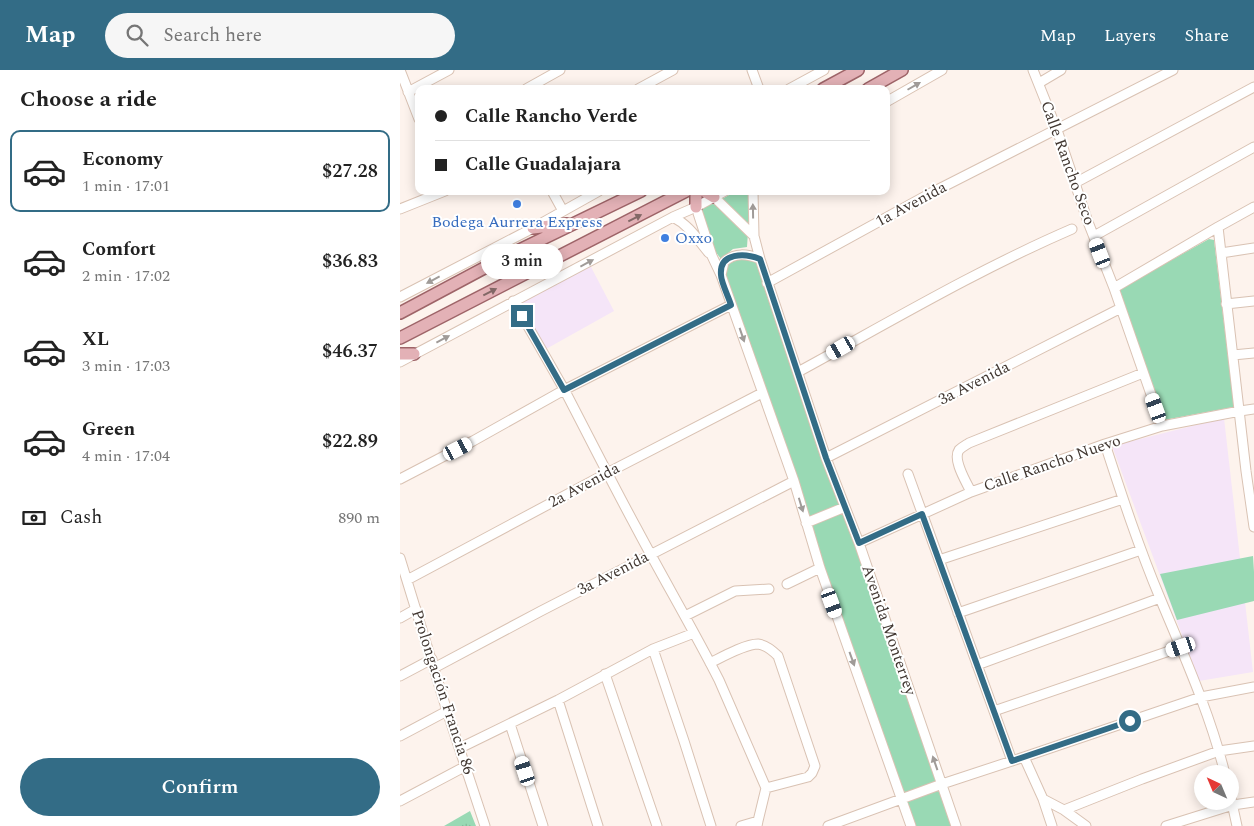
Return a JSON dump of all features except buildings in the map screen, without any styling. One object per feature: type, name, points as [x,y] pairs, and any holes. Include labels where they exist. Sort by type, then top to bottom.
[{"type":"main road","points":[[830,85],[858,70]]},
{"type":"main road","points":[[875,85],[902,70]]},
{"type":"main road","points":[[400,313],[503,258],[633,195]]},
{"type":"main road","points":[[400,338],[678,195]]},
{"type":"main road","points":[[696,195],[696,206]]},
{"type":"main road","points":[[533,228],[576,223]]},
{"type":"main road","points":[[400,354],[414,354]]},
{"type":"street","points":[[400,70],[415,109]]},
{"type":"street","points":[[421,85],[448,70]]},
{"type":"street","points":[[533,85],[560,70]]},
{"type":"street","points":[[645,85],[672,70]]},
{"type":"street","points":[[752,70],[758,85]]},
{"type":"street","points":[[796,85],[824,70]]},
{"type":"street","points":[[890,100],[942,70]]},
{"type":"street","name":"Calle Rancho Seco","points":[[1033,70],[1057,130],[1162,426]]},
{"type":"street","points":[[1039,83],[1061,70]]},
{"type":"street","name":"1a Avenida","points":[[767,283],[923,198],[1173,70]]},
{"type":"street","points":[[1075,183],[1254,87]]},
{"type":"street","points":[[408,92],[415,88]]},
{"type":"street","points":[[1094,236],[1254,147]]},
{"type":"street","points":[[400,209],[435,195]]},
{"type":"street","points":[[554,195],[563,211]]},
{"type":"street","points":[[400,298],[592,195]]},
{"type":"street","points":[[400,362],[696,206],[708,195]]},
{"type":"street","points":[[710,195],[754,236]]},
{"type":"street","name":"Avenida Monterrey","points":[[753,195],[754,236],[767,283],[826,458],[859,543],[956,826]]},
{"type":"street","points":[[696,206],[712,256],[721,275],[794,481],[820,568],[911,826]]},
{"type":"street","points":[[1114,288],[1254,208]]},
{"type":"street","points":[[673,217],[688,227],[712,256]]},
{"type":"street","points":[[1218,227],[1240,411],[1250,470],[1254,525]]},
{"type":"street","points":[[798,372],[881,325],[993,266],[1072,229]]},
{"type":"street","points":[[1221,253],[1254,248]]},
{"type":"street","points":[[721,275],[724,262],[735,256],[751,256],[760,259]]},
{"type":"street","points":[[1226,304],[1254,300]]},
{"type":"street","points":[[514,301],[564,390],[650,554],[686,616],[718,680],[766,788],[758,824],[741,826]]},
{"type":"street","points":[[400,479],[473,442],[564,390],[731,305]]},
{"type":"street","name":"3a Avenida","points":[[826,458],[1121,308]]},
{"type":"street","points":[[1233,355],[1254,353]]},
{"type":"street","points":[[971,492],[958,463],[957,456],[959,450],[969,443],[1143,373]]},
{"type":"street","name":"2a Avenida","points":[[407,580],[606,473],[762,394]]},
{"type":"street","name":"Calle Rancho Nuevo","points":[[859,543],[971,492],[1105,444],[1162,426],[1254,410]]},
{"type":"street","points":[[1105,444],[1141,550],[1202,697],[1223,765]]},
{"type":"street","points":[[908,474],[1012,761]]},
{"type":"street","name":"3a Avenida","points":[[400,676],[433,663],[794,481]]},
{"type":"street","points":[[939,560],[1123,499]]},
{"type":"street","points":[[806,524],[845,507]]},
{"type":"street","points":[[958,613],[1141,550]]},
{"type":"street","name":"Prolongación Francia 86","points":[[400,558],[485,826]]},
{"type":"street","points":[[787,584],[820,568]]},
{"type":"street","points":[[686,616],[735,591],[769,589]]},
{"type":"street","points":[[977,665],[1160,598]]},
{"type":"street","points":[[400,618],[416,609]]},
{"type":"street","points":[[460,748],[558,700],[653,649],[694,633]]},
{"type":"street","points":[[710,663],[734,651],[758,644],[771,650],[778,656],[815,766],[812,773],[808,776],[766,788]]},
{"type":"street","points":[[994,711],[1181,647]]},
{"type":"street","points":[[653,649],[711,826]]},
{"type":"street","points":[[605,674],[657,826]]},
{"type":"street","points":[[828,826],[901,798],[1202,697],[1254,687]]},
{"type":"street","points":[[558,700],[598,826]]},
{"type":"street","points":[[400,736],[447,711]]},
{"type":"street","points":[[510,724],[543,826]]},
{"type":"street","points":[[1064,810],[1219,751],[1254,746]]},
{"type":"street","points":[[1024,757],[1052,826]]},
{"type":"street","points":[[400,801],[466,766]]},
{"type":"street","points":[[1043,800],[1064,810],[1086,826]]},
{"type":"street","points":[[1239,804],[1254,802]]},
{"type":"street","points":[[1166,826],[1217,810]]},
{"type":"street","points":[[1234,810],[1237,826]]},
{"type":"shaded area","points":[[590,265],[614,311],[546,349],[521,303]]},
{"type":"shaded area","points":[[1224,418],[1253,672],[1199,681],[1112,446]]},
{"type":"green space","points":[[729,195],[748,195],[749,224],[722,199]]},
{"type":"green space","points":[[714,200],[748,232],[747,247],[733,249],[721,259],[712,247],[698,207]]},
{"type":"green space","points":[[1209,239],[1214,240],[1234,407],[1164,420],[1118,290]]},
{"type":"green space","points":[[735,256],[760,259],[956,826],[911,826],[721,275],[723,265]]},
{"type":"green space","points":[[1253,556],[1254,601],[1177,620],[1160,574]]},
{"type":"green space","points":[[470,811],[476,826],[444,826]]},
{"type":"place","name":"Bodega Aurrera Express","points":[[517,204]]},
{"type":"place","name":"Oxxo","points":[[665,238]]},
{"type":"route","points":[[522,316],[564,390],[731,305],[721,275],[724,262],[735,256],[744,255],[760,259],[826,458],[859,543],[922,514],[1012,761],[1130,721]]}]
